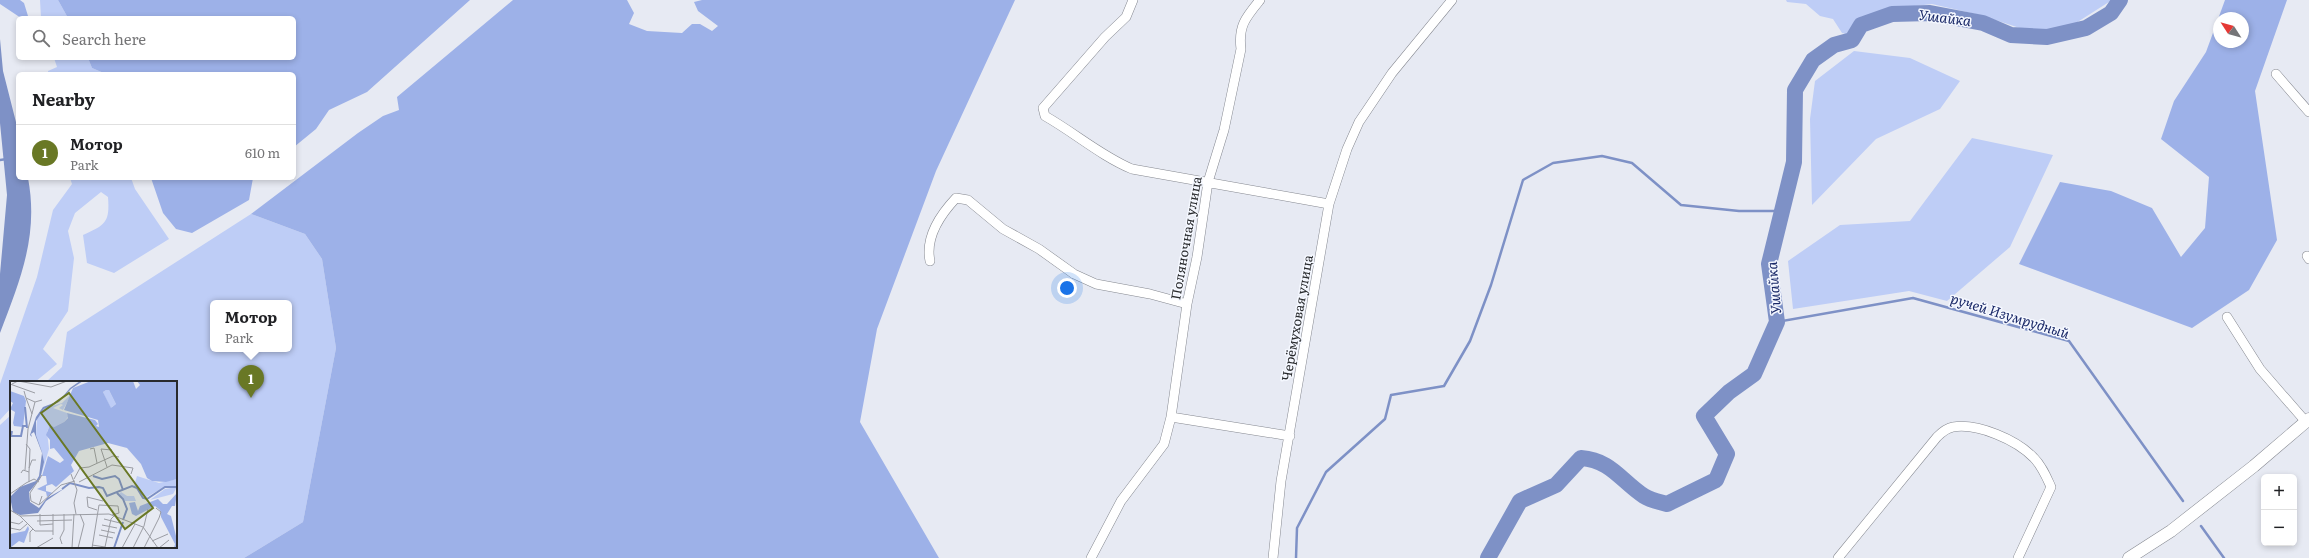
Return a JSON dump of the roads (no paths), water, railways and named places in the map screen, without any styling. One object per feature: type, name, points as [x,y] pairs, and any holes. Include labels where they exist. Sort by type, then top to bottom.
[{"type":"street","points":[[1133,0],[1126,17],[1105,38],[1043,108],[1043,113],[1113,161],[1139,170],[1329,204]]},
{"type":"street","name":"Поляночная улица","points":[[1091,558],[1120,501],[1164,444],[1171,417],[1187,304],[1197,256],[1208,182],[1224,130],[1241,49],[1239,36],[1241,27],[1247,16],[1260,0]]},
{"type":"street","name":"Черёмуховая улица","points":[[1273,558],[1281,481],[1329,204],[1347,148],[1359,122],[1392,74],[1452,0]]},
{"type":"street","points":[[2276,74],[2309,112]]},
{"type":"street","points":[[930,261],[927,249],[936,224],[945,210],[956,198],[968,200],[1003,229],[1039,249],[1074,274],[1096,284],[1150,294],[1187,304]]},
{"type":"street","points":[[2129,558],[2171,531],[2308,421],[2260,369],[2227,317]]},
{"type":"street","points":[[1171,417],[1290,436]]},
{"type":"street","points":[[1838,558],[1881,508],[1937,437],[1953,427],[1979,429],[2002,436],[2025,449],[2042,467],[2051,487],[2018,558]]},
{"type":"waterway","name":"Ушайка","points":[[1488,558],[1520,501],[1556,485],[1581,458],[1591,460],[1608,467],[1644,496],[1667,504],[1716,480],[1727,454],[1704,416],[1729,392],[1754,374],[1777,322],[1769,264],[1794,162],[1795,90],[1813,60],[1834,45],[1852,40],[1861,25],[1892,14],[1930,13],[1983,23],[2011,35],[2047,37],[2086,28],[2111,13],[2120,0]]},
{"type":"waterway","points":[[1296,558],[1297,528],[1326,472],[1385,419],[1391,395],[1444,386],[1470,341],[1491,285],[1523,180],[1553,163],[1602,156],[1632,163],[1681,205],[1739,211],[1784,211]]},
{"type":"waterway","points":[[0,160],[7,159]]},
{"type":"waterway","name":"ручей Изумрудный","points":[[1777,322],[1913,298],[2069,341],[2183,501]]},
{"type":"waterway","name":"ручей Изумрудный","points":[[2201,526],[2224,558]]},
{"type":"place","name":"Мотор","points":[[251,398]]}]
